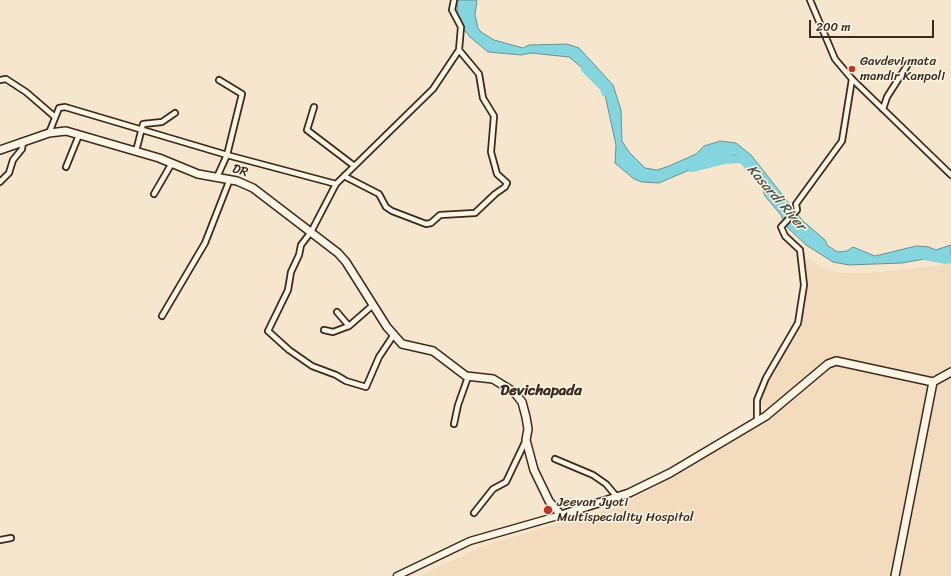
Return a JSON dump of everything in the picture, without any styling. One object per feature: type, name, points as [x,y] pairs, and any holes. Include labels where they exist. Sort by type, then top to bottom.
[{"type":"main road","name":"DR","points":[[0,150],[49,133],[66,131],[136,151],[172,163],[198,174],[230,180],[254,188],[338,253],[346,262],[393,336],[402,344],[413,348],[425,348],[468,377]]},
{"type":"main road","points":[[468,377],[493,379],[514,392],[522,402],[528,429],[526,440],[534,470],[549,500],[561,516],[617,497],[670,474],[766,416],[828,364],[836,361],[933,382],[951,372]]},
{"type":"main road","points":[[895,576],[933,382]]},
{"type":"street","points":[[393,336],[379,357],[366,387],[346,381],[336,374],[312,366],[269,333],[268,328],[288,290],[291,272],[299,256],[301,245],[310,232],[336,184],[433,89],[459,50],[461,27],[452,10],[454,0]]},
{"type":"street","points":[[810,0],[832,54],[852,79],[951,175]]},
{"type":"street","points":[[344,176],[379,194],[386,206],[392,211],[426,224],[440,215],[475,213],[495,194],[505,187],[507,183],[497,174],[491,152],[494,116],[483,98],[479,74],[459,50]]},
{"type":"street","points":[[883,109],[887,97],[908,64]]},
{"type":"street","points":[[0,80],[6,79],[26,92],[55,117]]},
{"type":"street","points":[[757,421],[757,400],[766,378],[798,323],[804,285],[800,250],[785,236],[781,226],[797,210],[796,204],[842,141],[852,79]]},
{"type":"street","points":[[217,177],[227,155],[242,94],[219,80]]},
{"type":"street","points":[[49,133],[60,107],[65,106],[227,155],[336,184]]},
{"type":"street","points":[[314,108],[306,130],[354,165]]},
{"type":"street","points":[[136,151],[140,129],[143,124],[162,122],[175,112]]},
{"type":"street","points":[[66,167],[79,134]]},
{"type":"street","points":[[0,182],[9,173],[13,160],[22,149],[24,141]]},
{"type":"street","points":[[154,194],[172,163]]},
{"type":"street","points":[[162,316],[205,243],[230,180]]},
{"type":"street","points":[[324,330],[333,332],[349,326],[372,304]]},
{"type":"street","points":[[337,312],[349,326]]},
{"type":"street","points":[[454,424],[458,405],[468,377]]},
{"type":"street","points":[[474,513],[493,489],[506,482],[526,440]]},
{"type":"street","points":[[555,459],[593,475],[606,484],[617,497]]},
{"type":"street","points":[[397,576],[470,541],[561,516]]},
{"type":"street","points":[[0,540],[12,538]]},
{"type":"shaded area","points":[[803,256],[825,269],[844,273],[869,273],[951,264],[951,576],[420,576],[483,546],[624,504],[742,435],[765,408],[759,398],[799,326],[806,294]]},
{"type":"water","points":[[458,0],[477,0],[475,15],[478,28],[481,32],[494,40],[523,48],[529,45],[567,44],[579,48],[613,85],[621,110],[622,141],[629,152],[645,168],[657,170],[669,166],[696,154],[704,146],[720,141],[736,143],[751,155],[803,221],[825,240],[828,246],[838,252],[847,251],[853,247],[875,256],[916,246],[929,247],[936,250],[951,245],[951,258],[936,257],[902,263],[849,265],[833,262],[806,245],[786,226],[781,215],[765,196],[762,188],[743,157],[735,155],[701,165],[659,183],[642,182],[634,179],[615,163],[616,145],[605,95],[599,82],[569,57],[531,53],[521,55],[488,52],[470,37],[462,27],[457,12]]},
{"type":"waterway","name":"Kasardi River","points":[[585,69],[604,88],[605,92]]},
{"type":"waterway","name":"Kasardi River","points":[[692,168],[724,160],[742,159],[753,172]]},
{"type":"waterway","name":"Kasardi River","points":[[925,256],[946,260],[951,259]]},
{"type":"place","name":"Gavdevi mata mandir Kanpoli","points":[[852,69]]},
{"type":"place","name":"Jeevan Jyoti Multispeciality Hospital","points":[[548,510]]},
{"type":"district","name":"Devichapada","points":[[541,391]]}]
